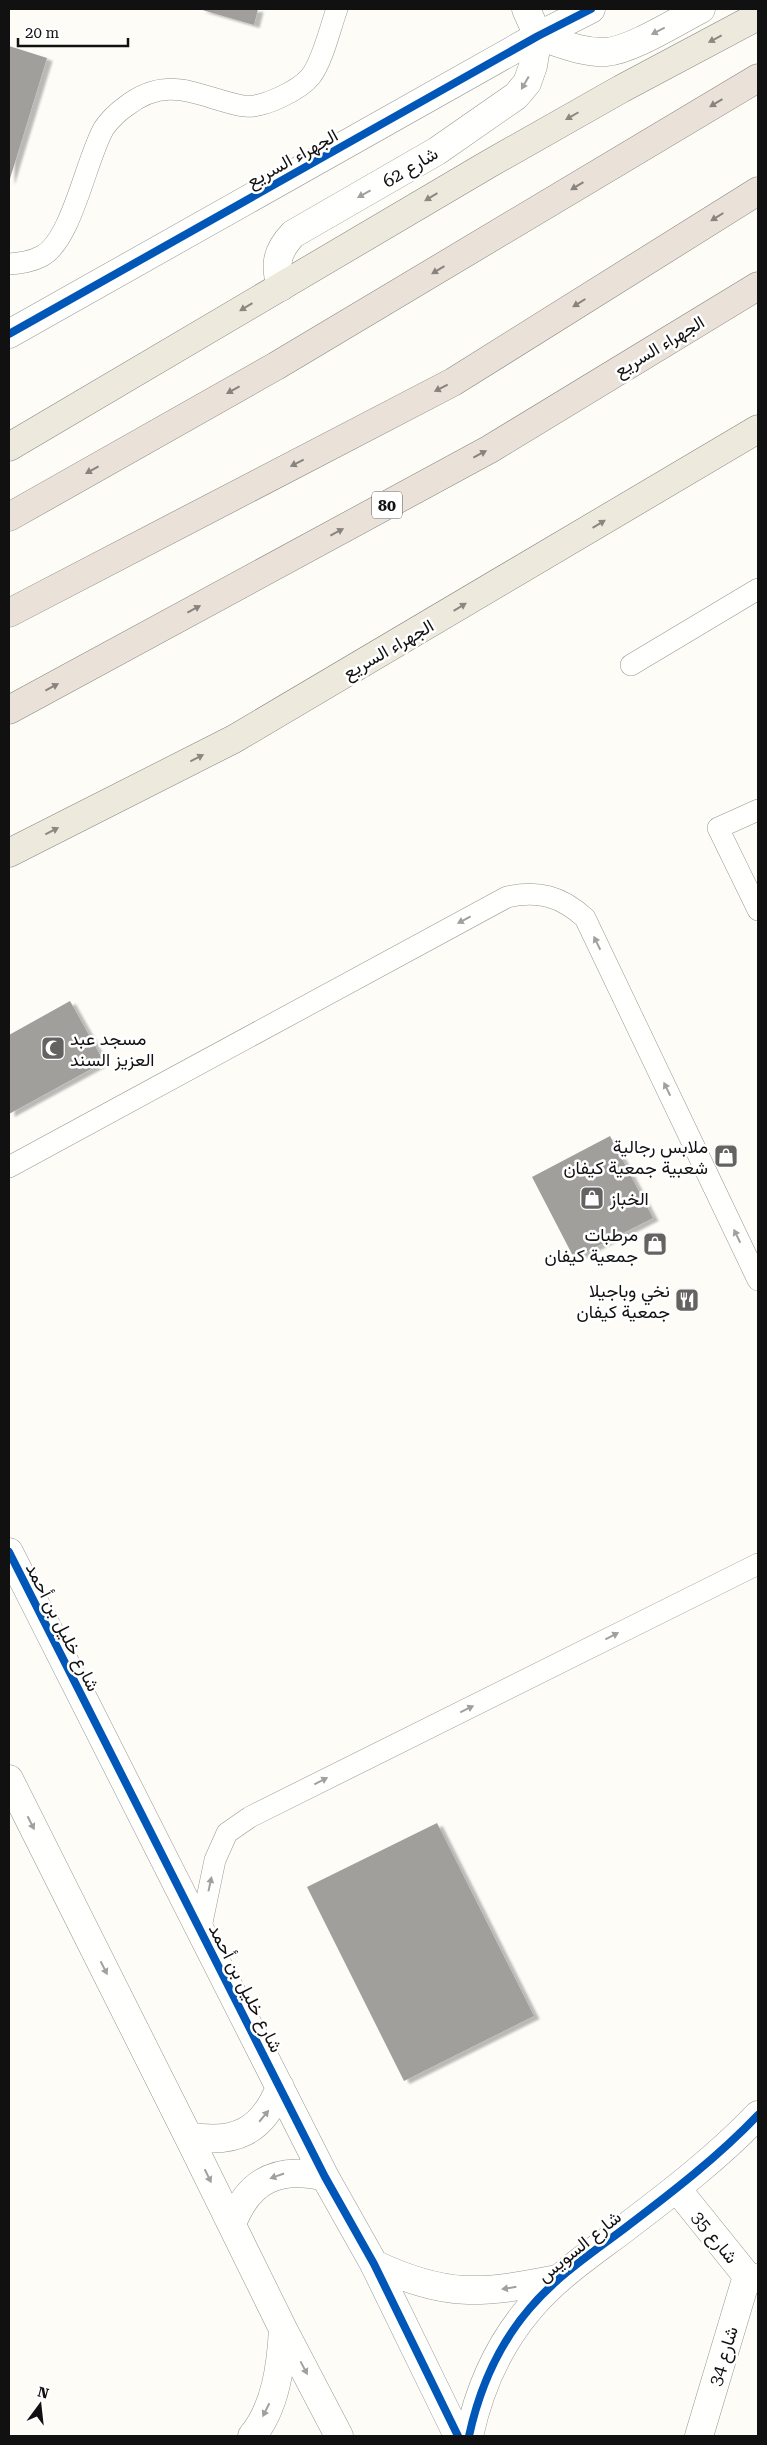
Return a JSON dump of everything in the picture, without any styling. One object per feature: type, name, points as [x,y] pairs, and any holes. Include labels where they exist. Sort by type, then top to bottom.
[{"type":"highway","points":[[9,517],[276,366],[758,78]]},
{"type":"highway","points":[[9,612],[453,382],[758,191]]},
{"type":"highway","name":"الجهراء السريع","points":[[9,710],[490,449],[758,286]]},
{"type":"main road","points":[[9,447],[621,88],[758,16]]},
{"type":"main road","name":"الجهراء السريع","points":[[9,853],[234,739],[758,429]]},
{"type":"street","points":[[526,9],[538,36],[577,49],[607,52],[624,47],[701,9]]},
{"type":"street","name":"الجهراء السريع","points":[[9,334],[538,36],[591,9]]},
{"type":"street","name":"شارع 62","points":[[281,287],[276,273],[276,260],[284,244],[293,234],[437,151],[516,96],[527,84],[538,36]]},
{"type":"street","name":"شارع خليل بن أحمد","points":[[9,1552],[325,2177],[374,2264],[458,2436]]},
{"type":"street","points":[[9,1779],[283,2329],[339,2436]]},
{"type":"street","points":[[188,2136],[208,2140],[227,2138],[246,2132],[261,2121],[273,2105],[280,2087]]},
{"type":"street","name":"شارع السويس","points":[[469,2436],[474,2413],[488,2376],[506,2340],[530,2308],[557,2279],[676,2189],[758,2115]]},
{"type":"street","points":[[232,2224],[239,2206],[252,2190],[268,2179],[286,2172],[306,2172],[325,2177]]},
{"type":"street","name":"شارع 35","points":[[676,2189],[753,2278]]},
{"type":"street","name":"شارع السويس","points":[[374,2264],[403,2277],[432,2286],[463,2291],[494,2290],[557,2279]]},
{"type":"street","name":"شارع 34","points":[[699,2436],[753,2278]]},
{"type":"street","points":[[252,2436],[271,2400],[281,2365],[283,2329]]},
{"type":"lane","points":[[9,264],[22,263],[43,256],[63,232],[104,128],[124,108],[144,94],[164,90],[191,90],[246,106],[269,101],[295,90],[312,75],[338,9]]},
{"type":"lane","points":[[630,665],[758,589]]},
{"type":"lane","points":[[758,810],[718,828],[758,910]]},
{"type":"lane","points":[[9,1167],[507,897],[524,893],[541,893],[557,898],[572,906],[585,918],[758,1280]]},
{"type":"lane","points":[[200,1932],[215,1860],[227,1833],[250,1817],[758,1564]]},
{"type":"building","points":[[199,9],[258,9],[254,25]]},
{"type":"building","points":[[9,46],[47,58],[9,182]]},
{"type":"building","name":"مسجد عبد العزيز السند","points":[[70,1001],[104,1062],[9,1114],[9,1035]]},
{"type":"building","name":"الخباز","points":[[610,1136],[653,1218],[574,1258],[532,1177]]},
{"type":"building","points":[[437,1823],[534,2016],[404,2081],[307,1887]]},
{"type":"cycle path","points":[[9,334],[538,36],[591,9]]},
{"type":"cycle path","points":[[9,1552],[325,2177],[374,2264],[458,2436]]},
{"type":"cycle path","points":[[469,2436],[478,2402],[500,2352],[519,2322],[540,2296],[563,2275],[694,2174],[758,2115]]},
{"type":"place","name":"مسجد عبد العزيز السند","points":[[53,1048]]},
{"type":"place","name":"ملابس رجالية شعبية جمعية كيفان","points":[[726,1156]]},
{"type":"place","name":"الخباز","points":[[592,1198]]},
{"type":"place","name":"مرطبات جمعية كيفان","points":[[655,1244]]},
{"type":"place","name":"نخي وباجيلا جمعية كيفان","points":[[687,1300]]}]
